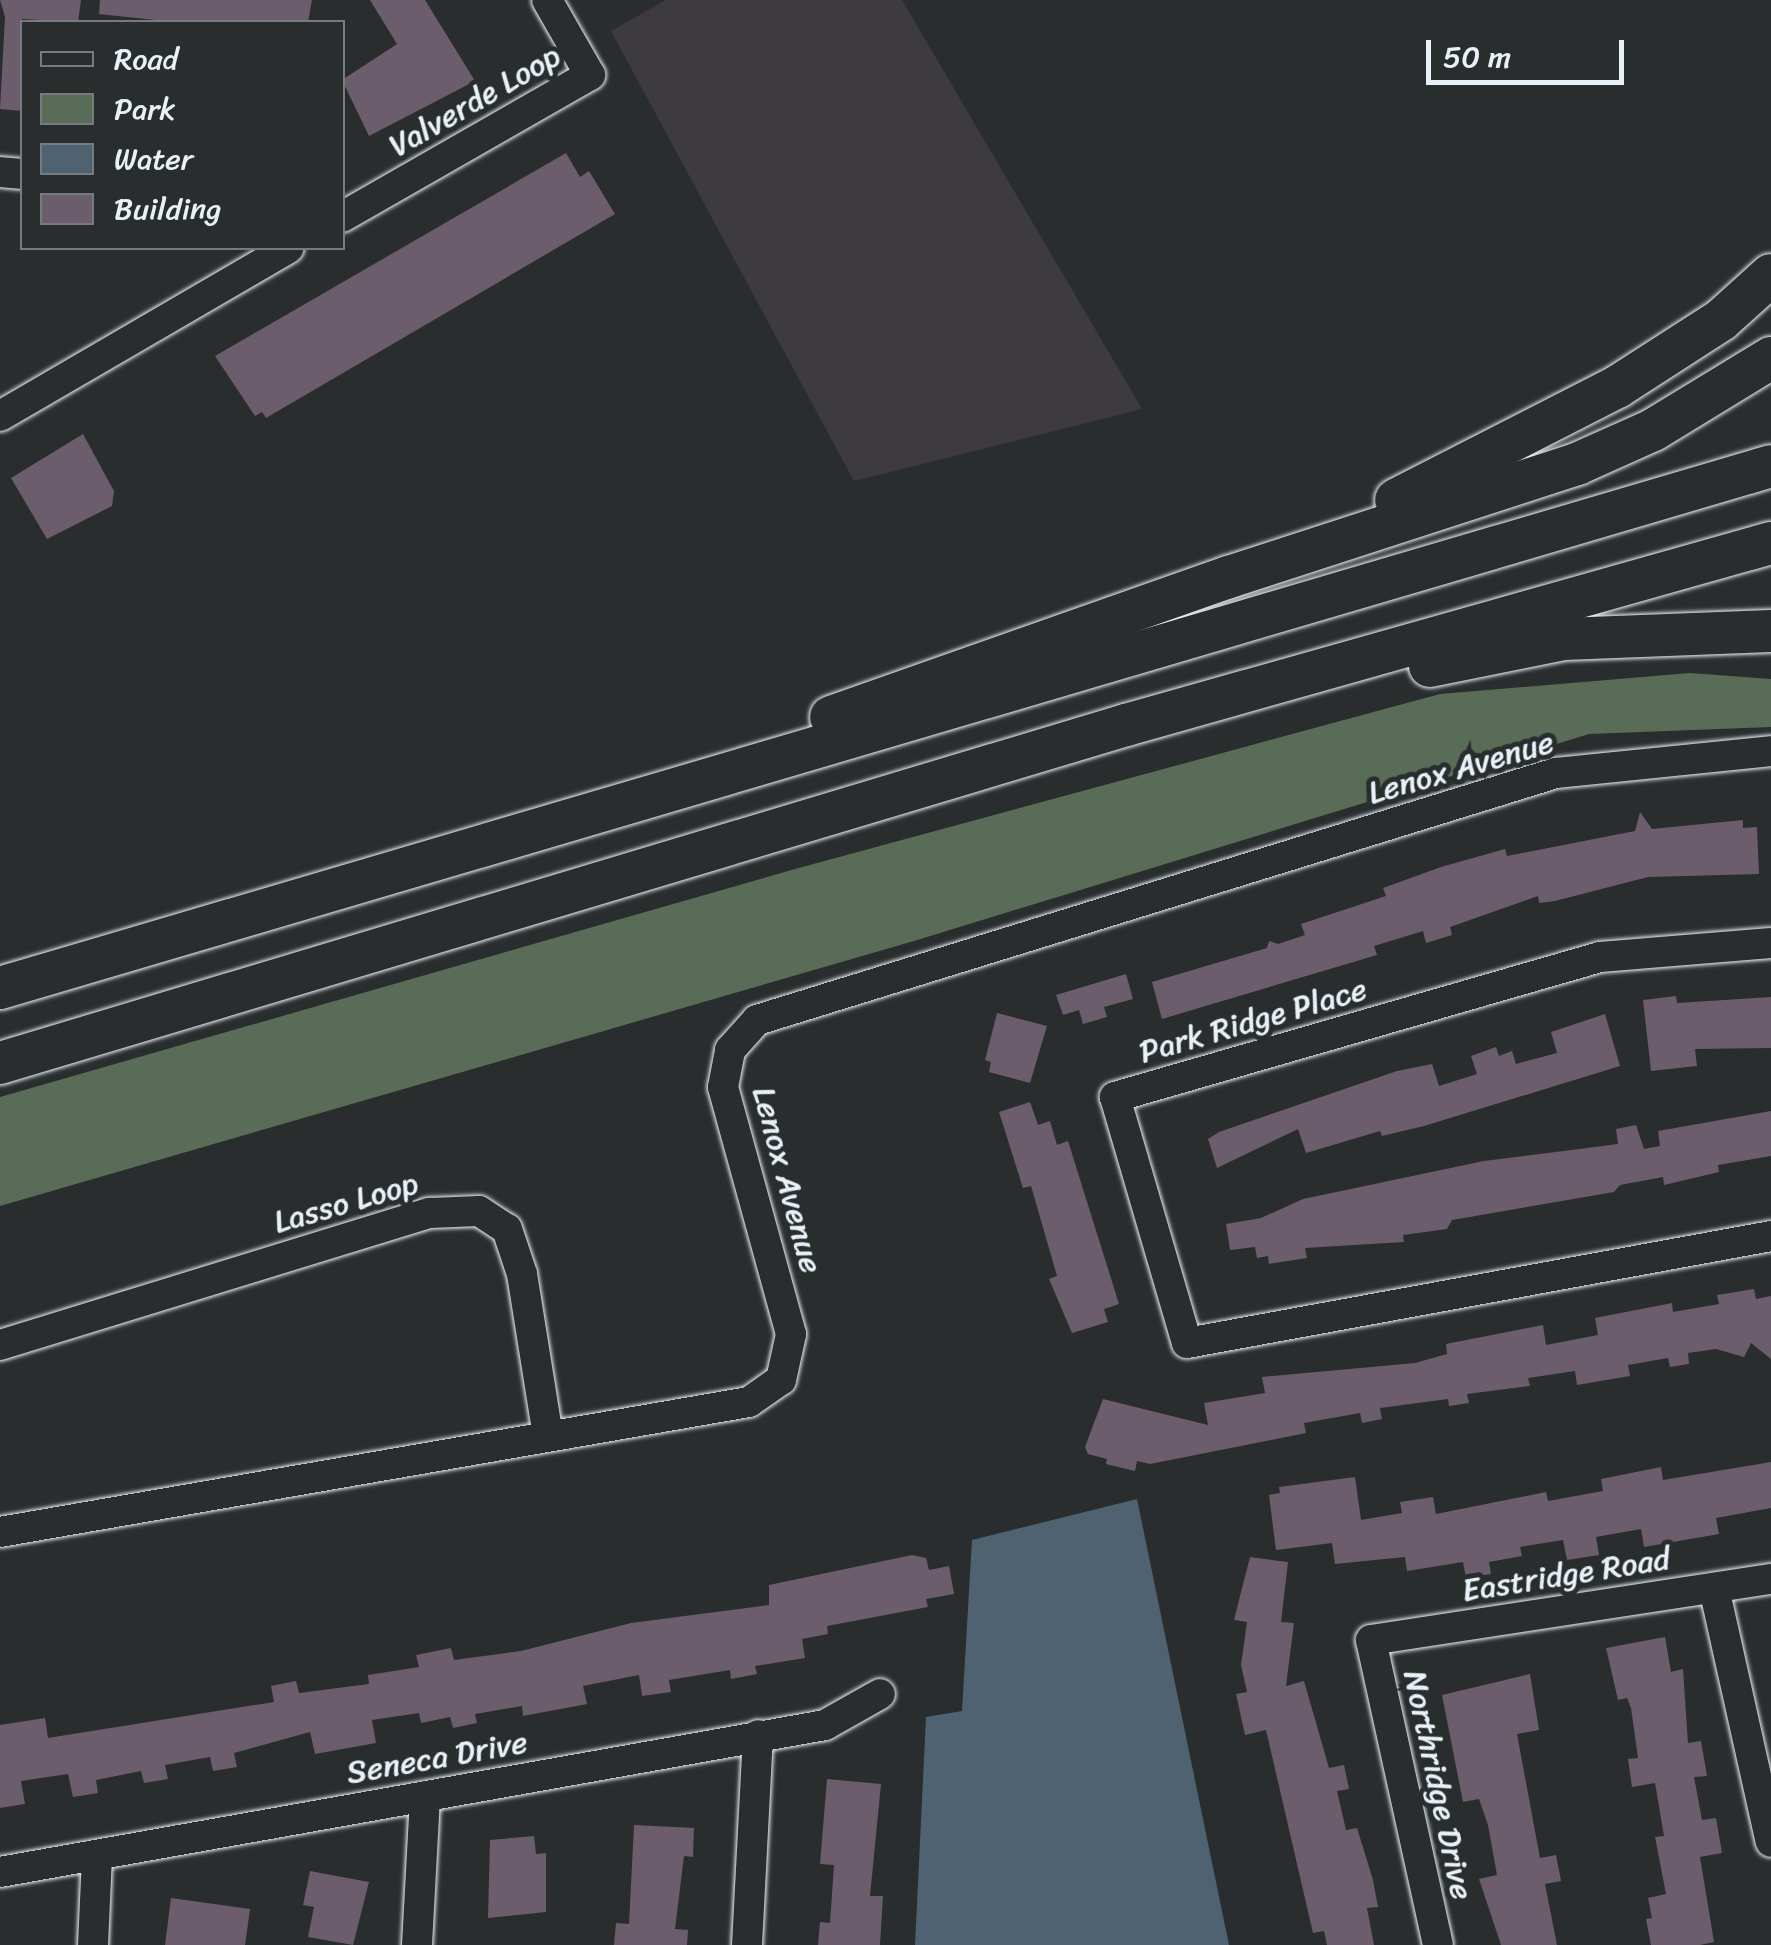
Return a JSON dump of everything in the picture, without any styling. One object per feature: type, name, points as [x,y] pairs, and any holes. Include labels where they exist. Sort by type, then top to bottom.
[{"type":"highway","points":[[1229,576],[1260,556],[1432,484],[1617,387],[1721,320],[1771,275]]},
{"type":"highway","points":[[615,808],[846,710],[1229,576],[1577,464],[1653,430],[1771,358]]},
{"type":"highway","points":[[0,988],[1771,466]]},
{"type":"highway","points":[[0,1063],[1126,725],[1771,543]]},
{"type":"highway","points":[[1126,725],[1564,640],[1771,631]]},
{"type":"street","name":"Valverde Loop","points":[[345,215],[590,75],[546,0]]},
{"type":"street","points":[[0,416],[246,258],[280,250]]},
{"type":"street","name":"Lenox Avenue","points":[[0,1532],[749,1402],[781,1380],[791,1334],[724,1087],[730,1050],[757,1020],[1556,774],[1771,751]]},
{"type":"street","name":"Park Ridge Place","points":[[1771,944],[1600,957],[1116,1098],[1187,1343],[1771,1236]]},
{"type":"street","name":"Lasso Loop","points":[[0,1345],[430,1213],[479,1211],[507,1229],[522,1274],[548,1436]]},
{"type":"street","name":"Eastridge Road","points":[[1371,1640],[1771,1579]]},
{"type":"street","points":[[1714,1588],[1771,1842]]},
{"type":"street","name":"Northridge Drive","points":[[1371,1640],[1438,1945]]},
{"type":"street","name":"Seneca Drive","points":[[0,1872],[841,1720],[880,1694]]},
{"type":"street","points":[[747,1945],[758,1735]]},
{"type":"street","points":[[417,1945],[425,1796]]},
{"type":"street","points":[[93,1945],[98,1856]]},
{"type":"shaded area","points":[[666,0],[902,0],[1142,409],[854,481],[611,31]]},
{"type":"green space","points":[[1690,673],[1771,679],[1771,727],[1589,734],[914,941],[0,1206],[0,1097],[795,869],[1440,694]]},
{"type":"water","points":[[1137,1499],[1229,1945],[915,1945],[926,1717],[962,1711],[972,1540]]},
{"type":"building","points":[[0,0],[81,0],[78,20],[20,20],[20,111],[0,109],[5,17]]},
{"type":"building","points":[[100,0],[312,0],[308,20],[155,20],[99,14]]},
{"type":"building","points":[[370,0],[425,0],[475,81],[369,136],[345,86],[345,78],[397,44]]},
{"type":"building","points":[[566,153],[580,177],[589,171],[615,214],[266,418],[262,412],[255,416],[215,356]]},
{"type":"building","points":[[83,434],[114,491],[112,506],[47,539],[11,478]]},
{"type":"building","points":[[1640,812],[1652,829],[1743,820],[1743,828],[1757,827],[1759,874],[1648,877],[1555,901],[1539,903],[1538,896],[1450,927],[1452,935],[1426,943],[1423,931],[1374,946],[1377,955],[1162,1019],[1152,982],[1267,948],[1269,941],[1278,944],[1305,935],[1301,924],[1386,896],[1383,888],[1441,867],[1505,849],[1507,856],[1635,831]]},
{"type":"building","points":[[1126,974],[1133,999],[1104,1007],[1107,1017],[1083,1024],[1079,1010],[1063,1015],[1056,995]]},
{"type":"building","points":[[1676,996],[1677,1003],[1771,997],[1771,1048],[1695,1049],[1697,1066],[1651,1071],[1643,1000]]},
{"type":"building","points":[[997,1013],[1047,1026],[1030,1083],[989,1072],[991,1062],[985,1060]]},
{"type":"building","points":[[1605,1014],[1620,1066],[1424,1126],[1382,1136],[1380,1131],[1306,1153],[1298,1129],[1217,1168],[1208,1139],[1219,1132],[1397,1071],[1432,1064],[1439,1086],[1477,1074],[1471,1056],[1496,1047],[1499,1056],[1512,1051],[1516,1064],[1557,1053],[1551,1032]]},
{"type":"building","points":[[1030,1102],[1038,1125],[1050,1121],[1057,1145],[1068,1141],[1119,1304],[1104,1309],[1108,1322],[1072,1333],[1049,1279],[1057,1276],[1031,1186],[1023,1188],[999,1112]]},
{"type":"building","points":[[1771,1111],[1771,1156],[1718,1165],[1719,1172],[1664,1185],[1663,1177],[1620,1185],[1614,1192],[1452,1220],[1447,1229],[1403,1235],[1404,1242],[1305,1248],[1307,1258],[1269,1264],[1268,1256],[1257,1258],[1255,1247],[1230,1250],[1226,1224],[1261,1218],[1303,1199],[1484,1161],[1618,1144],[1616,1129],[1636,1125],[1644,1149],[1660,1146],[1658,1131]]},
{"type":"building","points":[[1754,1289],[1756,1299],[1771,1296],[1771,1359],[1751,1343],[1744,1357],[1716,1349],[1688,1353],[1689,1364],[1670,1367],[1668,1358],[1628,1365],[1630,1376],[1577,1385],[1575,1371],[1528,1378],[1530,1386],[1467,1394],[1469,1403],[1449,1406],[1448,1399],[1380,1408],[1382,1419],[1362,1423],[1360,1413],[1304,1423],[1306,1433],[1150,1464],[1137,1461],[1135,1471],[1106,1464],[1107,1459],[1088,1454],[1085,1447],[1103,1399],[1208,1425],[1204,1403],[1265,1393],[1262,1377],[1415,1363],[1447,1354],[1446,1344],[1543,1325],[1546,1345],[1598,1335],[1595,1318],[1672,1303],[1673,1312],[1719,1304],[1717,1295]]},
{"type":"building","points":[[1771,1462],[1771,1508],[1716,1518],[1719,1534],[1644,1547],[1641,1529],[1596,1537],[1599,1555],[1567,1560],[1563,1540],[1520,1547],[1522,1556],[1489,1562],[1491,1574],[1466,1578],[1463,1562],[1407,1571],[1405,1557],[1335,1564],[1332,1543],[1276,1550],[1269,1495],[1280,1493],[1279,1487],[1355,1477],[1361,1520],[1402,1513],[1400,1502],[1433,1497],[1436,1514],[1546,1492],[1548,1501],[1603,1491],[1601,1479],[1661,1467],[1663,1480]]},
{"type":"building","points":[[912,1555],[926,1558],[929,1570],[949,1566],[954,1594],[926,1599],[928,1607],[827,1626],[828,1634],[802,1639],[805,1658],[755,1666],[757,1674],[731,1679],[730,1670],[669,1680],[671,1692],[642,1696],[639,1675],[583,1686],[587,1704],[523,1716],[522,1706],[475,1714],[477,1723],[453,1728],[450,1717],[421,1723],[419,1713],[372,1720],[376,1743],[315,1754],[310,1732],[234,1753],[237,1767],[213,1771],[210,1757],[165,1765],[168,1779],[144,1783],[141,1771],[96,1780],[98,1793],[73,1797],[68,1774],[21,1781],[25,1804],[0,1808],[0,1725],[45,1718],[48,1738],[274,1702],[271,1686],[296,1681],[299,1693],[369,1684],[368,1675],[419,1667],[416,1655],[451,1648],[454,1660],[521,1651],[631,1623],[769,1605],[769,1585]]},
{"type":"building","points":[[1250,1557],[1288,1562],[1281,1622],[1294,1623],[1286,1686],[1304,1681],[1329,1768],[1344,1765],[1349,1789],[1337,1791],[1346,1830],[1357,1828],[1373,1880],[1378,1907],[1367,1908],[1374,1945],[1327,1945],[1324,1931],[1313,1933],[1266,1730],[1245,1735],[1236,1694],[1247,1692],[1241,1665],[1247,1622],[1234,1620]]},
{"type":"building","points":[[1665,1637],[1671,1672],[1683,1669],[1688,1743],[1701,1741],[1707,1776],[1694,1777],[1702,1820],[1716,1818],[1722,1853],[1700,1857],[1714,1942],[1700,1945],[1651,1945],[1646,1919],[1652,1918],[1648,1898],[1666,1894],[1655,1837],[1664,1836],[1655,1783],[1632,1787],[1628,1759],[1638,1758],[1631,1708],[1627,1698],[1618,1700],[1606,1648]]},
{"type":"building","points":[[1530,1674],[1539,1730],[1517,1734],[1540,1858],[1556,1855],[1561,1881],[1545,1884],[1557,1945],[1501,1945],[1479,1879],[1497,1875],[1488,1825],[1479,1799],[1463,1802],[1442,1695]]},
{"type":"building","points":[[827,1779],[881,1784],[870,1896],[883,1896],[880,1945],[818,1945],[820,1922],[830,1923],[834,1865],[820,1864]]},
{"type":"building","points":[[634,1825],[694,1828],[693,1857],[684,1856],[675,1929],[688,1930],[687,1945],[614,1945],[616,1923],[629,1924]]},
{"type":"building","points":[[534,1836],[536,1854],[546,1853],[546,1912],[488,1918],[490,1840]]},
{"type":"building","points":[[310,1871],[369,1882],[353,1945],[308,1937],[314,1907],[303,1905]]},
{"type":"building","points":[[171,1898],[250,1909],[245,1945],[165,1945]]}]
